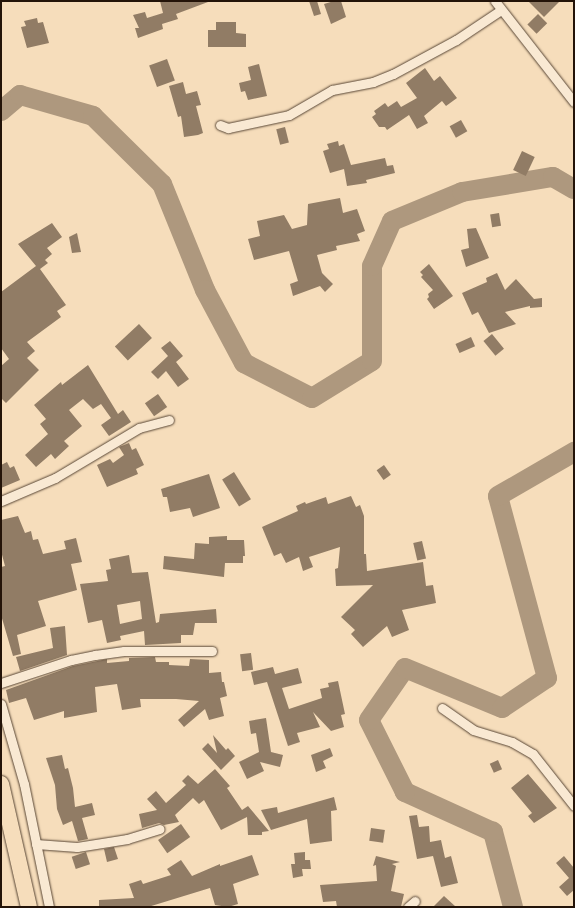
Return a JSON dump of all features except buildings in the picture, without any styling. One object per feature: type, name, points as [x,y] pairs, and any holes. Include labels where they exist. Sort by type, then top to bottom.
[{"type":"highway","points":[[1,784],[29,907]]},
{"type":"street","points":[[494,1],[574,102]]},
{"type":"street","points":[[220,126],[228,128],[289,115],[332,90],[373,82],[393,74],[456,40],[501,10]]},
{"type":"street","points":[[1,501],[55,478],[140,428],[169,420]]},
{"type":"street","points":[[1,683],[71,660],[96,655],[124,651],[212,651]]},
{"type":"street","points":[[1,704],[24,784],[49,907]]},
{"type":"street","points":[[442,708],[473,730],[512,742],[533,754],[574,806]]},
{"type":"street","points":[[36,844],[77,847],[127,839],[160,829]]},
{"type":"waterway","points":[[1,111],[20,95],[93,116],[162,184],[205,290],[244,363],[312,398],[372,361],[372,266],[392,221],[462,192],[553,177],[574,189]]},
{"type":"waterway","points":[[513,907],[493,832],[405,792],[369,720],[405,668],[502,708],[547,678],[498,496],[574,452]]}]
